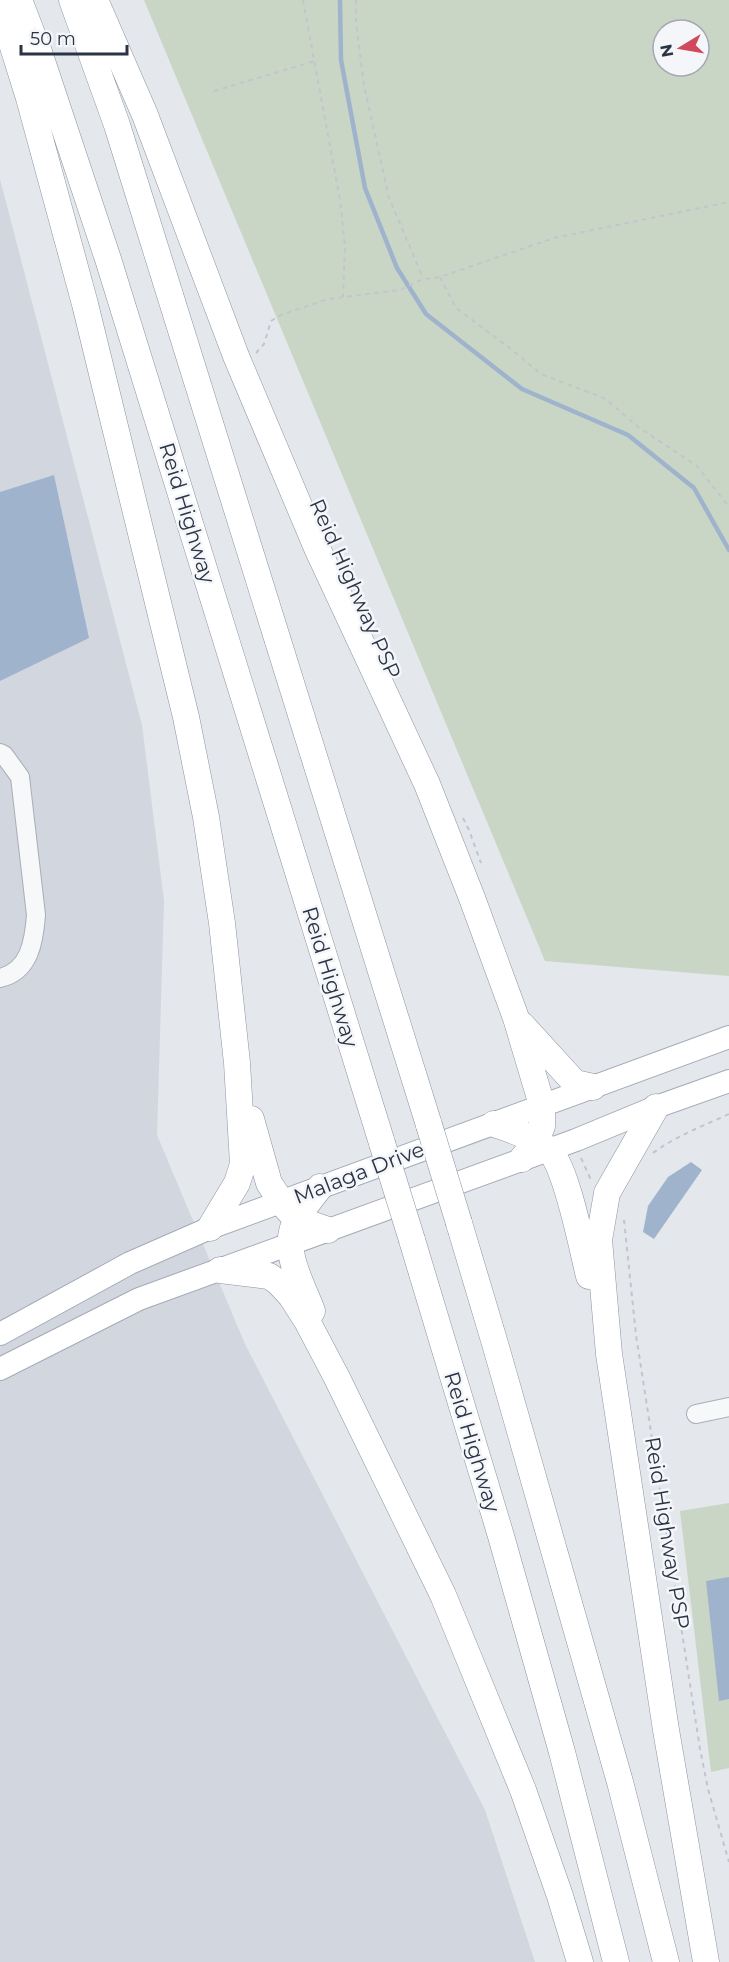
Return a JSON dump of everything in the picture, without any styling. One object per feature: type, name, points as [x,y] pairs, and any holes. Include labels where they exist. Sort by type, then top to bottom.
[{"type":"highway","name":"Reid Highway","points":[[19,0],[39,52],[108,259],[412,1240],[562,1752],[616,1962]]},
{"type":"highway","points":[[72,0],[117,125],[500,1358],[620,1782],[666,1962]]},
{"type":"highway","points":[[95,0],[145,115],[236,356],[317,548],[427,784],[472,898],[516,1018],[542,1105],[542,1126],[536,1150]]},
{"type":"highway","points":[[0,5],[29,98],[82,294],[186,717],[208,829],[222,923],[237,1063],[243,1164],[237,1183],[210,1228]]},
{"type":"highway","points":[[516,1018],[575,1083],[593,1087]]},
{"type":"highway","points":[[237,1063],[268,1183],[289,1211],[328,1230]]},
{"type":"highway","points":[[656,1107],[607,1193],[599,1240],[609,1354],[666,1730],[706,1962]]},
{"type":"highway","points":[[494,1124],[520,1133],[536,1150],[561,1168],[609,1354]]},
{"type":"highway","points":[[289,1211],[320,1187]]},
{"type":"highway","points":[[289,1211],[289,1245],[295,1269],[337,1378]]},
{"type":"highway","points":[[220,1270],[268,1276],[278,1282],[291,1296],[307,1321],[337,1378],[456,1625],[523,1790],[580,1962]]},
{"type":"main road","name":"Malaga Drive","points":[[320,1187],[729,1037]]},
{"type":"main road","name":"Malaga Drive","points":[[0,1369],[139,1299],[289,1245],[536,1150],[576,1140],[656,1107],[729,1081]]},
{"type":"main road","name":"Malaga Drive","points":[[0,1334],[130,1263],[210,1228],[289,1211]]},
{"type":"street","points":[[0,753],[20,777],[36,915],[34,938],[28,955],[19,969],[0,978]]},
{"type":"street","points":[[696,1414],[729,1407]]},
{"type":"path","points":[[303,0],[343,223],[345,246],[342,297]]},
{"type":"path","points":[[356,0],[356,23],[364,85],[389,198],[423,279]]},
{"type":"path","points":[[214,91],[315,61]]},
{"type":"path","points":[[253,358],[264,344],[271,321],[281,315],[328,298],[400,290],[423,279],[440,276],[554,238],[729,202]]},
{"type":"path","points":[[440,276],[456,308],[541,374],[606,399],[638,427],[697,466],[729,507]]},
{"type":"path","points":[[460,813],[469,830],[484,872]]},
{"type":"path","points":[[647,1158],[666,1144],[729,1114]]},
{"type":"path","points":[[576,1140],[583,1162]]},
{"type":"path","name":"Reid Highway PSP","points":[[623,1211],[636,1335],[699,1737],[708,1789],[729,1862]]},
{"type":"shaded area","points":[[0,179],[142,725],[164,901],[157,1135],[245,1344],[485,1810],[535,1962],[0,1962]]},
{"type":"green space","points":[[144,0],[729,0],[729,976],[545,961]]},
{"type":"green space","points":[[729,1503],[729,1768],[711,1772],[680,1511]]},
{"type":"water","points":[[54,475],[89,638],[0,681],[0,492]]},
{"type":"water","points":[[691,1162],[702,1170],[654,1239],[643,1232],[648,1206],[668,1177]]},
{"type":"water","points":[[729,1577],[729,1699],[719,1701],[706,1581]]},
{"type":"waterway","points":[[340,0],[341,60],[365,188],[397,268],[426,314],[522,389],[628,435],[694,488],[729,550]]}]
